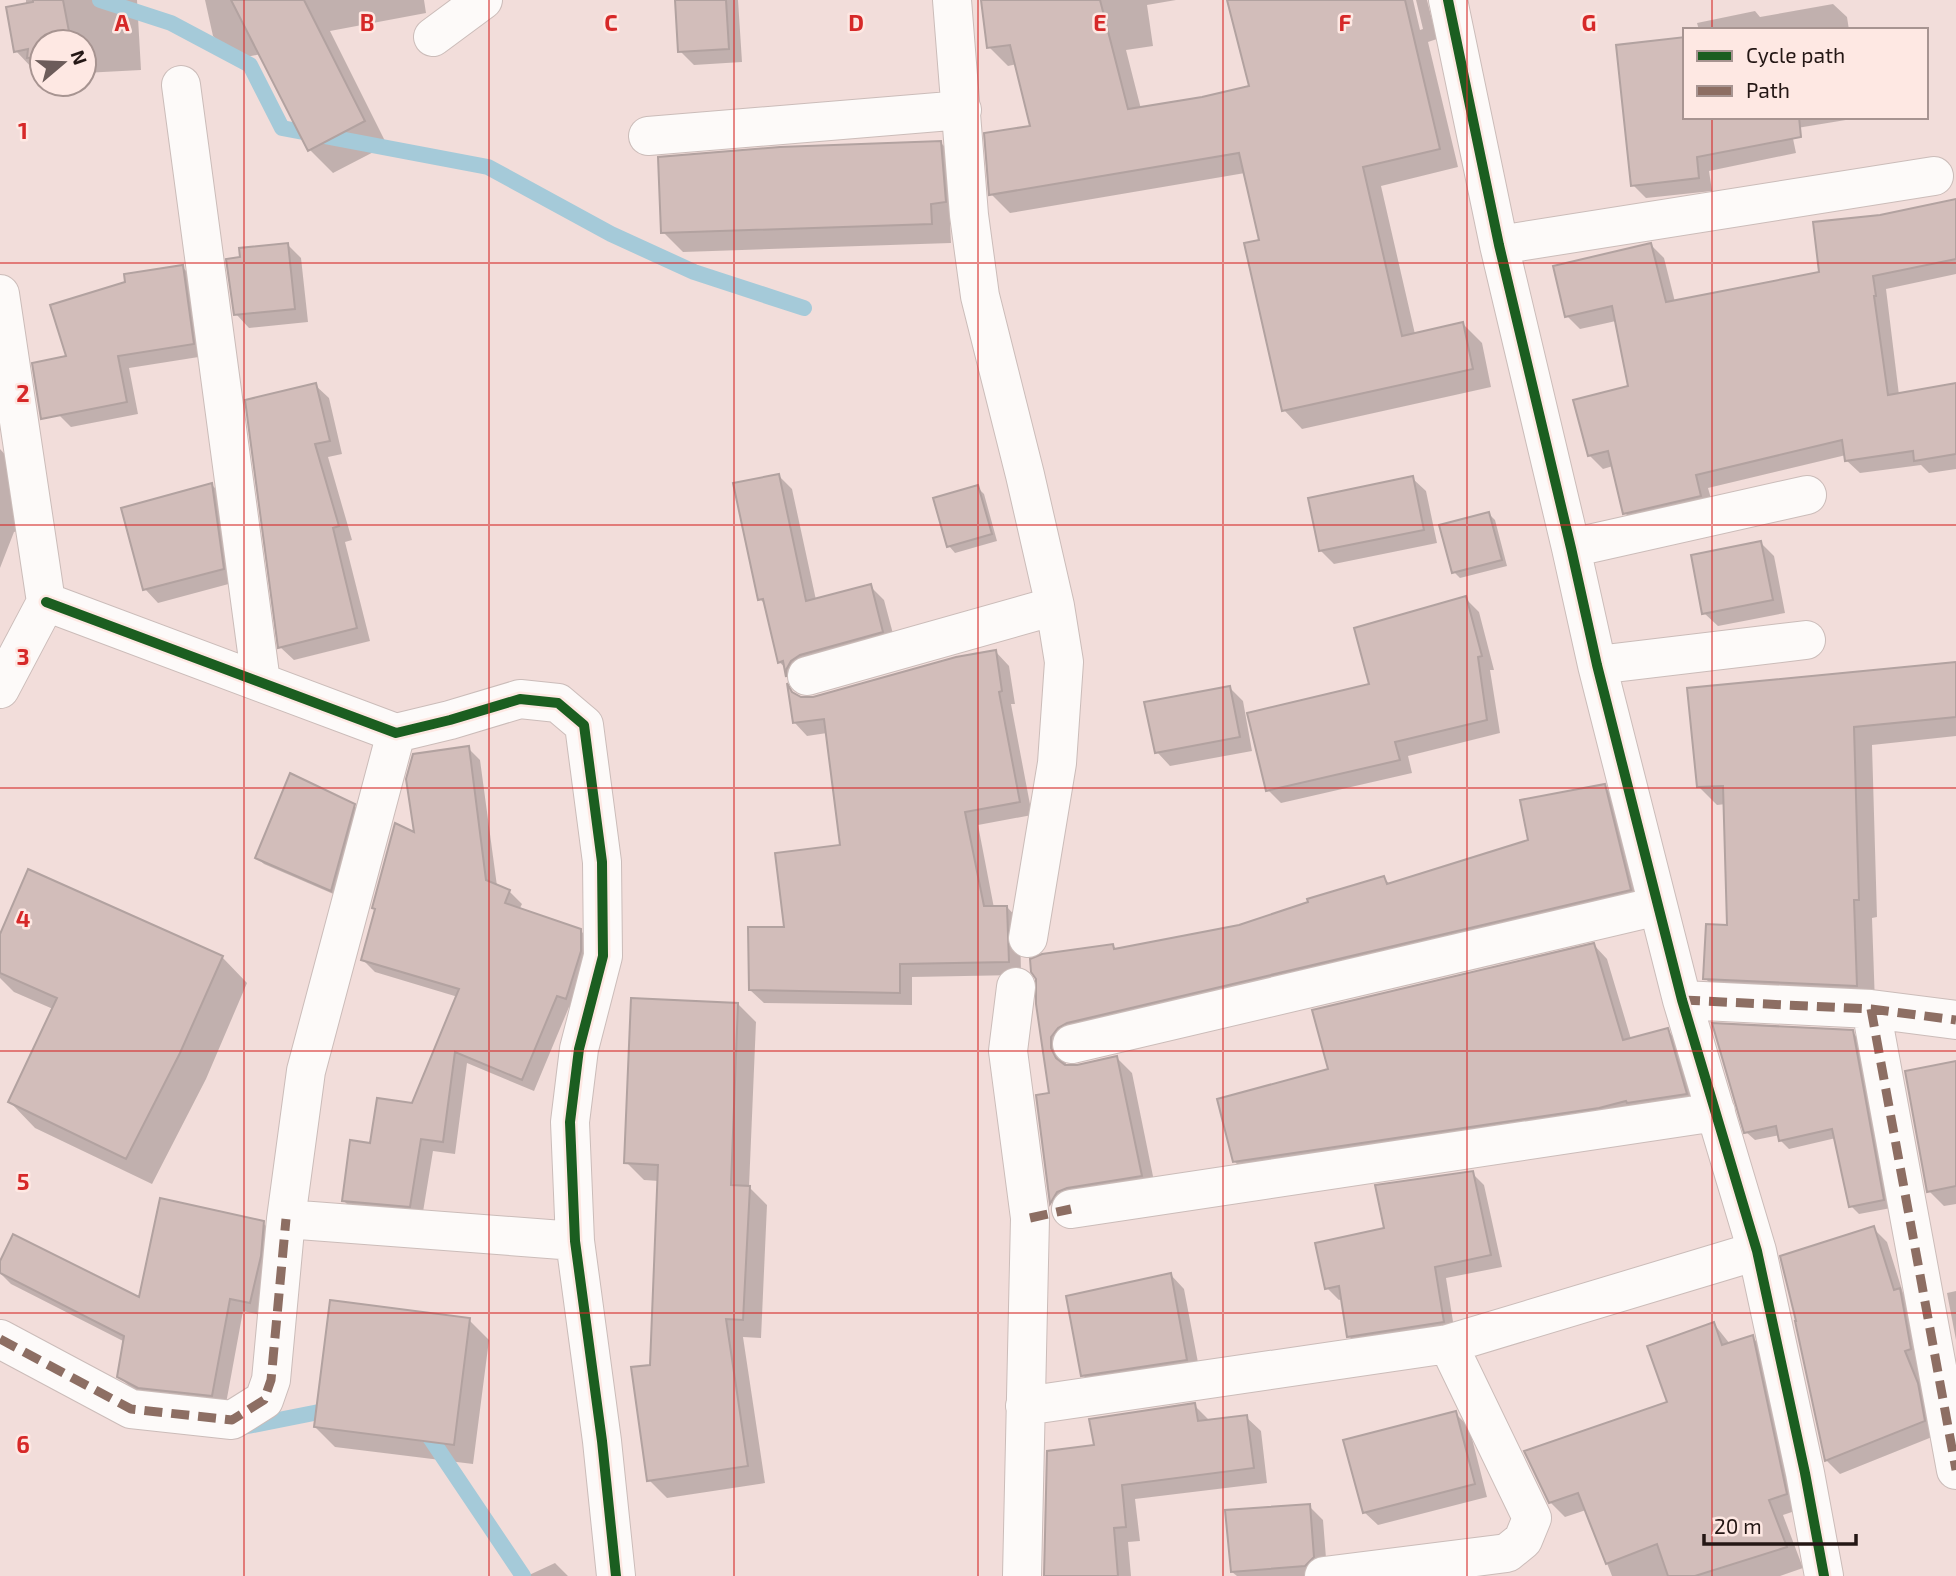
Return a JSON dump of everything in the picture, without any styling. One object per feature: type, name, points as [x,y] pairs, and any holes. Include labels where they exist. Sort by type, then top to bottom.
[{"type":"street","points":[[433,37],[483,0]]},
{"type":"street","points":[[952,0],[969,215],[980,296],[1025,475],[1055,606],[1064,662],[1057,763],[1028,938]]},
{"type":"street","points":[[1448,0],[1499,245],[1572,548],[1597,665],[1682,1000],[1758,1251],[1824,1576]]},
{"type":"street","points":[[181,85],[261,682]]},
{"type":"street","points":[[648,136],[962,110]]},
{"type":"street","points":[[1499,245],[1934,176]]},
{"type":"street","points":[[0,294],[46,602],[0,689]]},
{"type":"street","points":[[1572,548],[1807,495]]},
{"type":"street","points":[[46,602],[396,733],[520,699],[558,703],[584,725],[602,862],[603,956],[579,1049],[570,1122],[575,1241],[602,1441],[616,1576]]},
{"type":"street","points":[[807,676],[1055,606]]},
{"type":"street","points":[[1597,665],[1806,640]]},
{"type":"street","points":[[0,1339],[131,1409],[232,1420],[264,1400],[271,1380],[286,1219],[306,1070],[396,733]]},
{"type":"street","points":[[1072,1044],[1658,906]]},
{"type":"street","points":[[1016,987],[1008,1051],[1030,1218],[1022,1576]]},
{"type":"street","points":[[1682,1000],[1871,1009],[1956,1020]]},
{"type":"street","points":[[1871,1009],[1956,1470]]},
{"type":"street","points":[[1071,1209],[1716,1112]]},
{"type":"street","points":[[286,1219],[575,1241]]},
{"type":"street","points":[[1025,1406],[1448,1344],[1758,1251]]},
{"type":"street","points":[[1324,1576],[1507,1553],[1523,1540],[1532,1518],[1448,1344]]},
{"type":"building","points":[[63,0],[68,28],[28,28],[28,49],[14,52],[6,7]]},
{"type":"building","points":[[231,0],[304,0],[365,121],[308,151]]},
{"type":"building","points":[[675,0],[726,0],[729,49],[678,52]]},
{"type":"building","points":[[981,0],[1100,0],[1128,109],[1249,86],[1227,0],[1405,0],[1440,149],[1363,167],[1402,336],[1463,322],[1473,369],[1282,411],[1244,243],[1259,240],[1239,153],[989,195],[984,133],[1030,126],[1010,45],[987,48]]},
{"type":"building","points":[[1683,37],[1683,119],[1799,119],[1801,137],[1697,157],[1699,178],[1631,186],[1616,45]]},
{"type":"building","points":[[941,141],[946,202],[931,204],[932,224],[661,233],[658,157],[780,147]]},
{"type":"building","points":[[1956,199],[1956,259],[1873,276],[1888,395],[1956,383],[1956,454],[1914,461],[1913,451],[1845,461],[1842,440],[1696,475],[1701,496],[1623,514],[1608,451],[1588,456],[1573,400],[1628,386],[1612,306],[1565,317],[1553,266],[1651,243],[1666,302],[1819,272],[1813,222],[1880,215]]},
{"type":"building","points":[[288,243],[295,309],[234,315],[226,259],[240,257],[239,248]]},
{"type":"building","points":[[183,265],[194,344],[118,356],[127,402],[41,419],[32,363],[66,356],[50,305],[125,282],[124,274]]},
{"type":"building","points":[[316,383],[330,441],[315,444],[339,526],[333,528],[357,628],[278,648],[245,400]]},
{"type":"building","points":[[779,474],[806,601],[871,584],[883,632],[800,655],[791,661],[786,677],[783,661],[778,663],[763,599],[758,600],[733,483]]},
{"type":"building","points":[[1413,476],[1424,530],[1319,551],[1308,498]]},
{"type":"building","points":[[212,483],[224,569],[143,590],[121,508]]},
{"type":"building","points":[[978,485],[992,534],[947,547],[933,498]]},
{"type":"building","points":[[1489,512],[1502,560],[1452,573],[1439,525]]},
{"type":"building","points":[[1761,541],[1773,600],[1702,614],[1691,555]]},
{"type":"building","points":[[1466,596],[1482,656],[1478,657],[1487,720],[1395,742],[1400,760],[1266,791],[1247,713],[1369,684],[1354,628]]},
{"type":"building","points":[[996,650],[1002,691],[999,692],[1020,802],[965,812],[984,906],[1007,906],[1009,962],[900,964],[900,993],[749,990],[748,927],[784,927],[775,853],[840,845],[824,719],[793,723],[787,683],[792,692],[801,697],[813,697],[956,657]]},
{"type":"building","points":[[1956,662],[1956,717],[1854,727],[1859,900],[1854,900],[1857,986],[1703,979],[1706,924],[1727,925],[1723,786],[1697,787],[1687,688]]},
{"type":"building","points":[[1230,686],[1240,737],[1155,753],[1144,702]]},
{"type":"building","points":[[469,746],[486,880],[510,890],[505,903],[581,929],[581,951],[566,999],[557,996],[522,1080],[455,1052],[443,1142],[421,1139],[410,1207],[342,1201],[350,1140],[370,1143],[377,1098],[412,1103],[459,989],[361,960],[395,823],[414,832],[406,779],[413,754]]},
{"type":"building","points":[[290,773],[355,804],[331,891],[255,858]]},
{"type":"building","points":[[1605,784],[1631,890],[1067,1023],[1058,1028],[1051,1037],[1051,1048],[1056,1058],[1065,1065],[1117,1056],[1142,1176],[1067,1188],[1057,1192],[1050,1204],[1036,1095],[1049,1093],[1036,1004],[1036,979],[1031,972],[1030,959],[1042,954],[1113,944],[1114,949],[1239,925],[1308,902],[1307,899],[1384,876],[1387,884],[1528,840],[1520,800]]},
{"type":"building","points":[[28,869],[223,956],[180,1053],[126,1159],[8,1102],[57,998],[0,973],[0,934]]},
{"type":"building","points":[[1594,943],[1623,1040],[1668,1028],[1687,1094],[1627,1103],[1626,1101],[1599,1108],[1233,1162],[1217,1099],[1328,1069],[1312,1010]]},
{"type":"building","points":[[631,998],[738,1003],[731,1185],[750,1186],[743,1320],[726,1319],[748,1466],[647,1481],[631,1367],[650,1365],[658,1165],[624,1163]]},
{"type":"building","points":[[1712,1023],[1853,1030],[1884,1200],[1849,1207],[1832,1129],[1779,1141],[1776,1126],[1744,1133]]},
{"type":"building","points":[[1956,1061],[1956,1186],[1927,1192],[1905,1071]]},
{"type":"building","points":[[1473,1171],[1491,1255],[1435,1267],[1444,1322],[1347,1337],[1339,1286],[1325,1289],[1315,1243],[1384,1228],[1375,1185]]},
{"type":"building","points":[[160,1198],[264,1221],[261,1256],[250,1303],[230,1299],[212,1396],[138,1388],[117,1377],[124,1336],[0,1273],[0,1261],[13,1234],[139,1297]]},
{"type":"building","points":[[1874,1226],[1894,1290],[1900,1288],[1911,1349],[1905,1351],[1918,1383],[1925,1421],[1825,1461],[1780,1256]]},
{"type":"building","points":[[1171,1273],[1187,1360],[1081,1376],[1066,1296]]},
{"type":"building","points":[[330,1300],[470,1318],[454,1445],[314,1427]]},
{"type":"building","points":[[1714,1322],[1722,1345],[1753,1335],[1787,1494],[1769,1500],[1787,1547],[1695,1576],[1668,1576],[1657,1544],[1606,1564],[1578,1493],[1549,1503],[1524,1451],[1667,1402],[1647,1346]]},
{"type":"building","points":[[1195,1403],[1198,1421],[1247,1415],[1254,1468],[1122,1485],[1126,1527],[1114,1528],[1118,1576],[1044,1576],[1047,1451],[1094,1445],[1089,1419]]},
{"type":"building","points":[[1456,1411],[1475,1484],[1363,1513],[1343,1440]]},
{"type":"building","points":[[1310,1504],[1314,1557],[1305,1566],[1231,1572],[1225,1510]]},
{"type":"waterway","points":[[100,0],[171,23],[250,65],[282,128],[488,167],[611,234],[694,272],[804,308]]},
{"type":"waterway","points":[[243,1427],[334,1409]]},
{"type":"waterway","points":[[416,1430],[429,1436],[523,1576]]},
{"type":"marked path","points":[[1682,1000],[1871,1009],[1956,1020]]},
{"type":"marked path","points":[[1871,1009],[1956,1470]]},
{"type":"marked path","points":[[1030,1218],[1071,1209]]},
{"type":"marked path","points":[[0,1339],[131,1409],[232,1420],[264,1400],[271,1380],[286,1219]]},
{"type":"cycle path","points":[[1448,0],[1499,245],[1597,665],[1682,1000],[1757,1251],[1805,1473],[1824,1576]]},
{"type":"cycle path","points":[[46,602],[396,733],[520,699],[558,703],[584,725],[602,862],[603,956],[579,1049],[570,1122],[575,1241],[602,1441],[616,1576]]}]
